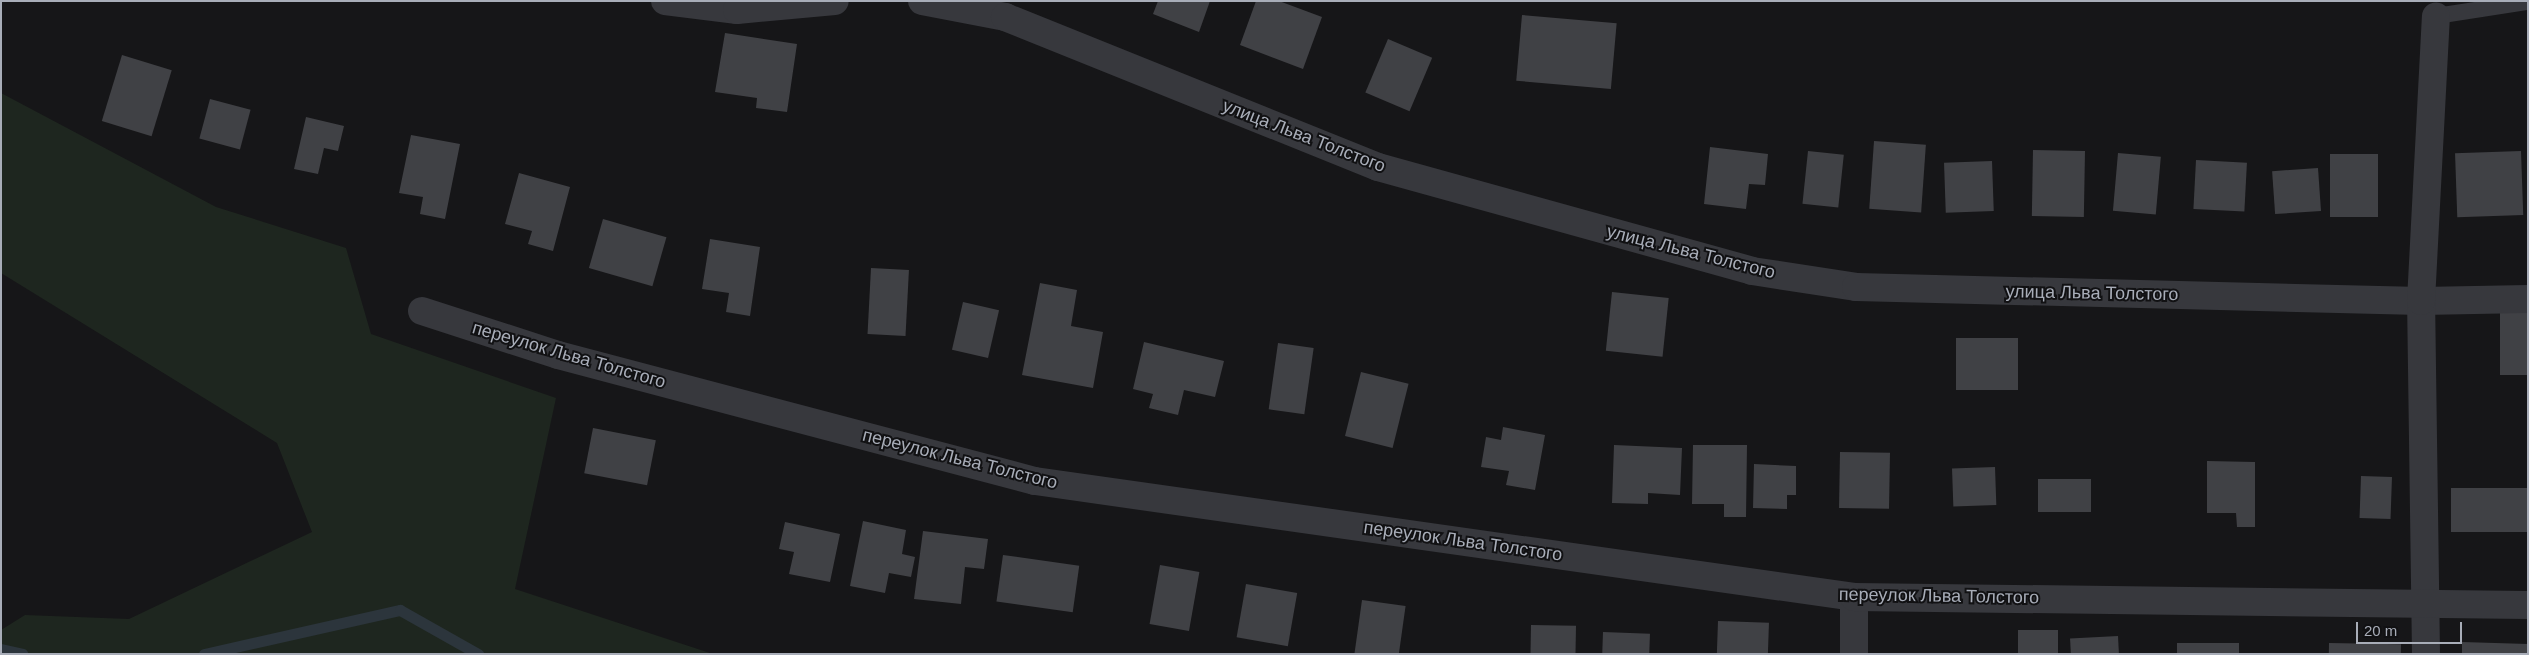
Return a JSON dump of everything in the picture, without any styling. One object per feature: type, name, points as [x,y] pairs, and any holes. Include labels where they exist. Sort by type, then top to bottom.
[{"type":"street","points":[[665,1],[737,10],[835,1]]},
{"type":"street","name":"улица Льва Толстого","points":[[922,1],[1005,17],[1378,167],[1752,271],[1856,287],[2421,300],[2528,299]]},
{"type":"street","points":[[2426,654],[2427,603],[2421,300],[2436,16]]},
{"type":"street","name":"переулок Льва Толстого","points":[[422,311],[558,355],[1035,480],[1854,596],[2528,605]]},
{"type":"street","points":[[1854,596],[1854,654]]},
{"type":"lane","points":[[2436,16],[2528,2]]},
{"type":"shaded area","points":[[1,93],[216,207],[346,248],[371,334],[556,398],[515,589],[713,654],[1,654],[1,630],[25,615],[129,619],[312,532],[277,443],[1,273]]},
{"type":"building","points":[[1158,1],[1210,1],[1199,32],[1153,14]]},
{"type":"building","points":[[1256,1],[1279,1],[1322,17],[1303,69],[1240,45]]},
{"type":"building","points":[[1522,15],[1617,23],[1611,89],[1516,81]]},
{"type":"building","points":[[725,33],[797,44],[787,112],[756,108],[757,98],[715,92]]},
{"type":"building","points":[[1388,39],[1432,58],[1410,111],[1365,92]]},
{"type":"building","points":[[122,55],[172,70],[152,136],[102,121]]},
{"type":"building","points":[[210,99],[251,110],[240,149],[199,139]]},
{"type":"building","points":[[306,117],[344,126],[338,151],[324,148],[318,174],[294,169]]},
{"type":"building","points":[[411,135],[460,144],[445,219],[420,214],[423,197],[399,193]]},
{"type":"building","points":[[1874,141],[1926,145],[1921,212],[1869,209]]},
{"type":"building","points":[[1710,147],[1768,154],[1765,185],[1749,184],[1746,209],[1704,204]]},
{"type":"building","points":[[2033,150],[2085,151],[2084,217],[2032,216]]},
{"type":"building","points":[[1808,151],[1844,155],[1838,207],[1802,204]]},
{"type":"building","points":[[2521,151],[2523,215],[2457,217],[2455,153]]},
{"type":"building","points":[[2118,153],[2161,157],[2156,215],[2113,211]]},
{"type":"building","points":[[2330,154],[2378,154],[2378,217],[2330,217]]},
{"type":"building","points":[[2196,160],[2247,163],[2244,212],[2193,209]]},
{"type":"building","points":[[1992,161],[1994,211],[1946,213],[1944,163]]},
{"type":"building","points":[[2318,168],[2321,211],[2275,214],[2272,171]]},
{"type":"building","points":[[519,173],[570,187],[553,251],[528,244],[532,231],[505,224]]},
{"type":"building","points":[[603,219],[666,237],[652,286],[589,268]]},
{"type":"building","points":[[710,239],[760,247],[750,316],[726,312],[729,293],[702,289]]},
{"type":"building","points":[[871,268],[909,270],[905,336],[868,334]]},
{"type":"building","points":[[1040,283],[1077,290],[1071,326],[1103,332],[1093,388],[1022,375]]},
{"type":"building","points":[[1612,292],[1669,298],[1663,357],[1606,351]]},
{"type":"building","points":[[963,302],[999,310],[988,358],[952,350]]},
{"type":"building","points":[[2500,311],[2528,311],[2528,375],[2500,375]]},
{"type":"building","points":[[1956,338],[2018,338],[2018,390],[1956,390]]},
{"type":"building","points":[[1144,342],[1224,361],[1215,397],[1184,390],[1178,415],[1149,408],[1153,394],[1133,389]]},
{"type":"building","points":[[1278,343],[1314,348],[1304,414],[1269,409]]},
{"type":"building","points":[[1361,372],[1409,384],[1393,448],[1345,436]]},
{"type":"building","points":[[1503,427],[1545,435],[1535,490],[1506,485],[1509,471],[1481,467],[1486,437],[1501,440]]},
{"type":"building","points":[[593,428],[656,440],[647,485],[584,473]]},
{"type":"building","points":[[1614,445],[1682,448],[1680,495],[1648,493],[1648,504],[1612,503]]},
{"type":"building","points":[[1693,445],[1747,445],[1746,517],[1724,517],[1724,504],[1692,504]]},
{"type":"building","points":[[1840,452],[1890,453],[1889,509],[1839,508]]},
{"type":"building","points":[[2207,461],[2255,462],[2255,527],[2237,527],[2236,513],[2207,513]]},
{"type":"building","points":[[1754,464],[1796,466],[1796,495],[1787,495],[1787,509],[1753,508]]},
{"type":"building","points":[[1995,467],[1996,505],[1953,506],[1952,469]]},
{"type":"building","points":[[2361,476],[2392,477],[2391,519],[2360,518]]},
{"type":"building","points":[[2038,479],[2091,479],[2091,512],[2038,512]]},
{"type":"building","points":[[2451,488],[2528,488],[2528,532],[2451,532]]},
{"type":"building","points":[[863,521],[906,530],[902,554],[915,557],[911,577],[889,573],[885,593],[850,586]]},
{"type":"building","points":[[785,522],[840,534],[830,582],[789,574],[794,552],[779,549]]},
{"type":"building","points":[[923,531],[988,539],[984,569],[965,567],[961,604],[914,599]]},
{"type":"building","points":[[1003,555],[1079,566],[1073,612],[996,602]]},
{"type":"building","points":[[1160,565],[1199,572],[1189,631],[1150,624]]},
{"type":"building","points":[[1246,584],[1297,593],[1288,646],[1237,637]]},
{"type":"building","points":[[1362,600],[1406,606],[1399,654],[1354,654]]},
{"type":"building","points":[[1718,621],[1769,623],[1768,654],[1717,654]]},
{"type":"building","points":[[1531,625],[1576,626],[1576,654],[1530,654]]},
{"type":"building","points":[[2018,630],[2058,630],[2058,654],[2018,654]]},
{"type":"building","points":[[1603,632],[1650,634],[1649,654],[1602,654]]},
{"type":"building","points":[[2118,636],[2119,654],[2071,654],[2070,639]]},
{"type":"building","points":[[2462,642],[2528,644],[2528,654],[2462,654]]},
{"type":"building","points":[[2177,643],[2239,643],[2239,654],[2177,654]]},
{"type":"building","points":[[2329,643],[2401,644],[2401,654],[2329,654]]},
{"type":"waterway","points":[[204,654],[400,610],[478,654]]},
{"type":"waterway","points":[[1,649],[22,654]]}]
